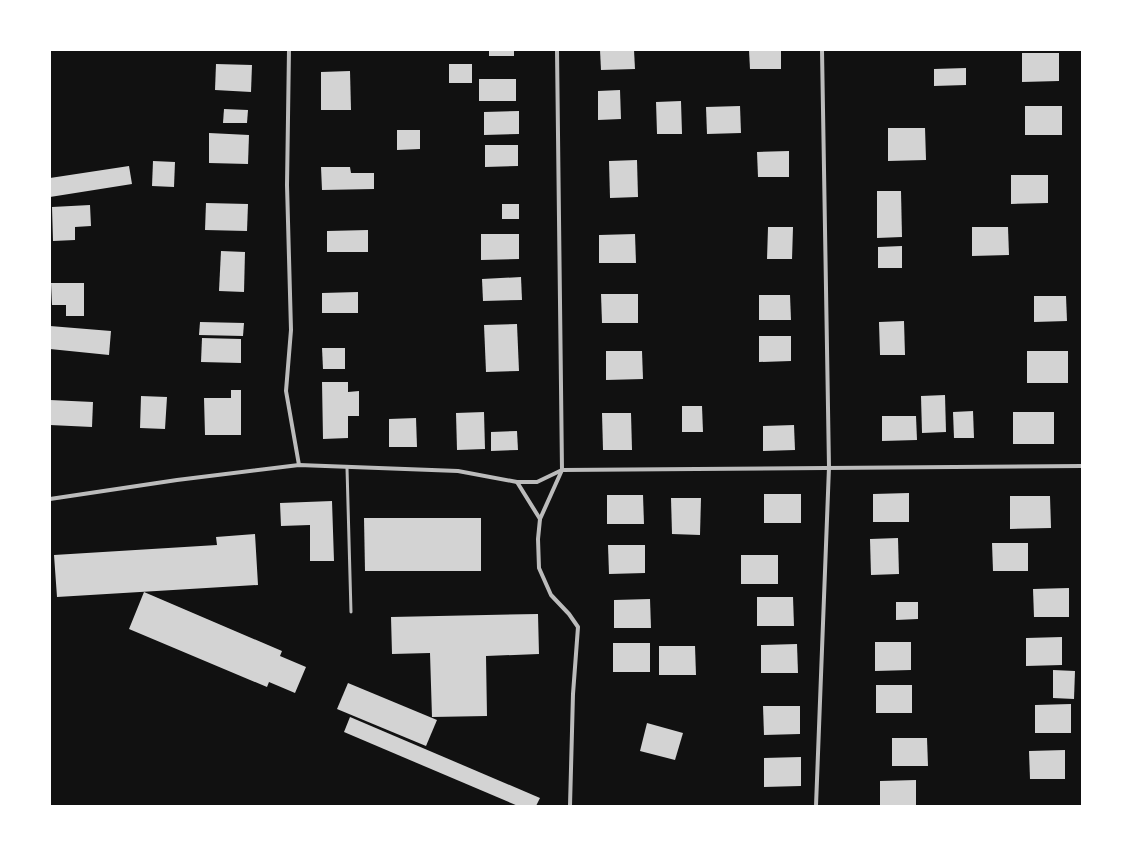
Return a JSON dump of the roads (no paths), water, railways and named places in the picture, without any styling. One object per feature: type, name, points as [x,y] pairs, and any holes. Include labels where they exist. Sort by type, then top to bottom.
[{"type":"street","points":[[289,50],[288,185],[291,330],[286,391],[299,465]]},
{"type":"street","points":[[556,50],[562,470],[540,519],[538,539],[539,568],[551,596],[569,614],[578,627],[573,694],[570,806]]},
{"type":"street","points":[[816,806],[829,467],[822,50]]},
{"type":"street","points":[[50,499],[177,480],[299,465],[346,468],[458,470],[517,482],[537,482],[562,470],[1082,466]]},
{"type":"street","points":[[517,482],[540,519]]},
{"type":"lane","points":[[346,468],[351,612]]}]
